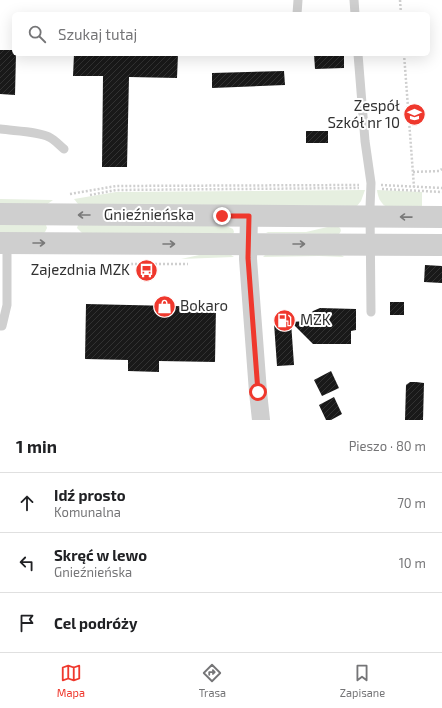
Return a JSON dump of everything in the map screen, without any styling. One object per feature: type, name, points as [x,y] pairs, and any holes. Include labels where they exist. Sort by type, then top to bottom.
[{"type":"street","name":"Gnieźnieńska","points":[[0,214],[442,217]]},
{"type":"street","points":[[249,216],[248,258],[261,420]]},
{"type":"street","name":"Gnieźnieńska","points":[[4,242],[442,245]]},
{"type":"lane","points":[[297,12],[298,0]]},
{"type":"lane","points":[[354,0],[355,12]]},
{"type":"lane","points":[[358,56],[365,141],[371,183],[371,312]]},
{"type":"lane","points":[[0,129],[42,134],[58,143],[64,149]]},
{"type":"lane","points":[[1,327],[7,305],[4,242]]},
{"type":"path","points":[[400,0],[401,12]]},
{"type":"path","points":[[404,56],[414,187]]},
{"type":"path","points":[[413,172],[439,171],[442,169]]},
{"type":"path","points":[[67,194],[116,186],[365,186],[116,190],[87,195]]},
{"type":"path","points":[[442,188],[377,187],[442,192]]},
{"type":"green space","points":[[365,190],[361,201],[357,206],[78,204],[74,199],[116,192]]},
{"type":"green space","points":[[377,190],[422,192],[422,209],[385,206],[378,195]]},
{"type":"green space","points":[[0,199],[53,200],[46,205],[0,206]]},
{"type":"green space","points":[[0,223],[46,225],[47,228],[42,234],[0,234]]},
{"type":"green space","points":[[222,224],[233,229],[233,234],[82,233],[77,228],[78,225]]},
{"type":"green space","points":[[336,225],[341,231],[339,234],[266,233],[306,232]]},
{"type":"green space","points":[[213,252],[231,255],[234,257],[181,259]]},
{"type":"green space","points":[[266,254],[341,255],[344,257],[263,257]]},
{"type":"building","points":[[0,50],[12,50],[12,56],[16,56],[15,95],[0,94]]},
{"type":"building","points":[[74,56],[178,56],[177,78],[129,77],[127,167],[102,167],[103,76],[73,76]]},
{"type":"building","points":[[314,56],[344,56],[344,68],[315,69]]},
{"type":"building","points":[[284,71],[285,85],[212,88],[212,73]]},
{"type":"building","points":[[306,131],[328,131],[328,143],[306,143]]},
{"type":"building","points":[[425,265],[442,266],[442,283],[424,282]]},
{"type":"building","points":[[390,302],[404,302],[404,315],[390,315]]},
{"type":"building","points":[[86,304],[216,307],[215,362],[159,361],[159,372],[128,371],[128,360],[85,359]]},
{"type":"building","points":[[320,308],[356,309],[356,330],[351,331],[351,344],[313,344],[291,322],[294,365],[277,366],[274,323],[307,321],[309,315],[313,311]]},
{"type":"building","points":[[331,371],[339,388],[322,396],[314,380]]},
{"type":"building","points":[[410,382],[424,383],[423,420],[405,420],[406,385]]},
{"type":"building","points":[[334,397],[342,414],[331,420],[326,420],[319,405]]},
{"type":"place","name":"Zespół Szkół nr 10","points":[[415,115]]},
{"type":"place","name":"Zajezdnia MZK","points":[[146,270]]},
{"type":"place","name":"Bokaro","points":[[165,306]]},
{"type":"place","name":"MZK","points":[[284,320]]},
{"type":"route","points":[[222,216],[249,216],[248,258],[258,392]]}]
